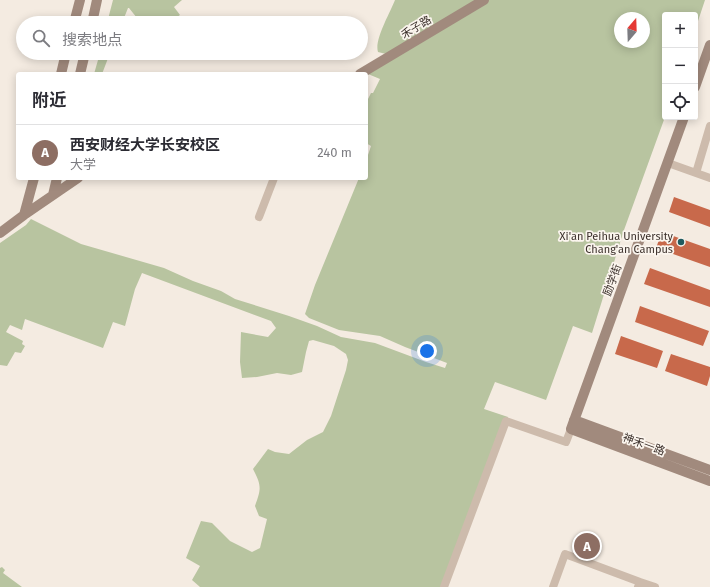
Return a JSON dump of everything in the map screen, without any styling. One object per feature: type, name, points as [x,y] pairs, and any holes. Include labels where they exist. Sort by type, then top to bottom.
[{"type":"street","points":[[76,16],[80,0]]},
{"type":"street","points":[[94,16],[97,0]]},
{"type":"street","name":"禾子路","points":[[363,72],[484,0]]},
{"type":"street","points":[[696,84],[710,45]]},
{"type":"street","points":[[61,72],[64,60]]},
{"type":"street","points":[[80,72],[83,60]]},
{"type":"street","name":"励学街","points":[[572,425],[683,120]]},
{"type":"street","points":[[696,173],[710,126]]},
{"type":"street","points":[[668,163],[710,178]]},
{"type":"street","points":[[24,215],[33,180]]},
{"type":"street","points":[[53,195],[57,180]]},
{"type":"street","points":[[0,234],[24,215],[75,180]]},
{"type":"street","points":[[259,217],[273,180]]},
{"type":"street","points":[[444,587],[506,421],[566,442],[572,425]]},
{"type":"street","name":"神禾一路","points":[[572,425],[710,470]]},
{"type":"street","name":"神禾一路","points":[[572,425],[710,481]]},
{"type":"street","points":[[553,587],[565,554],[639,584],[655,587]]},
{"type":"green space","points":[[113,0],[182,0],[174,7],[180,15],[179,16],[135,16],[128,8],[125,16],[109,16]]},
{"type":"green space","points":[[395,0],[705,0],[698,21],[698,12],[662,12],[662,120],[664,120],[624,230],[592,333],[573,326],[546,400],[495,382],[484,409],[508,417],[441,587],[200,587],[192,580],[200,566],[186,558],[201,521],[212,523],[230,541],[252,552],[260,548],[267,519],[259,516],[255,506],[260,488],[253,469],[268,449],[275,452],[289,454],[307,440],[323,432],[331,416],[346,370],[348,360],[346,354],[334,346],[313,340],[309,341],[302,372],[291,375],[277,373],[242,378],[240,362],[241,332],[268,337],[276,328],[271,321],[142,273],[135,289],[125,326],[113,322],[103,348],[25,319],[22,330],[10,325],[6,332],[23,341],[22,344],[25,346],[21,353],[15,352],[7,366],[0,365],[0,243],[26,225],[31,219],[81,244],[164,268],[193,281],[221,291],[235,299],[317,326],[341,337],[375,343],[445,368],[447,363],[380,336],[339,330],[309,318],[305,314],[315,285],[358,180],[368,180],[368,155],[371,146],[368,144],[368,99],[371,93],[373,93],[380,79],[368,74],[386,54],[378,52],[377,47],[380,34]]},
{"type":"green space","points":[[98,60],[107,60],[103,72],[95,72]]},
{"type":"green space","points":[[2,567],[5,570],[3,573],[22,587],[0,587],[0,568]]},
{"type":"building","points":[[674,197],[710,210],[710,227],[669,212]]},
{"type":"building","points":[[662,232],[710,249],[710,267],[656,248]]},
{"type":"building","points":[[650,268],[710,290],[710,307],[644,284]]},
{"type":"building","points":[[640,306],[709,331],[703,346],[635,322]]},
{"type":"building","points":[[621,336],[663,351],[657,368],[615,354]]},
{"type":"building","points":[[671,354],[710,367],[710,376],[707,386],[665,371]]},
{"type":"place","name":"Xi'an Peihua University Chang'an Campus","points":[[681,242]]},
{"type":"place","name":"西安财经大学长安校区","points":[[587,546]]}]
